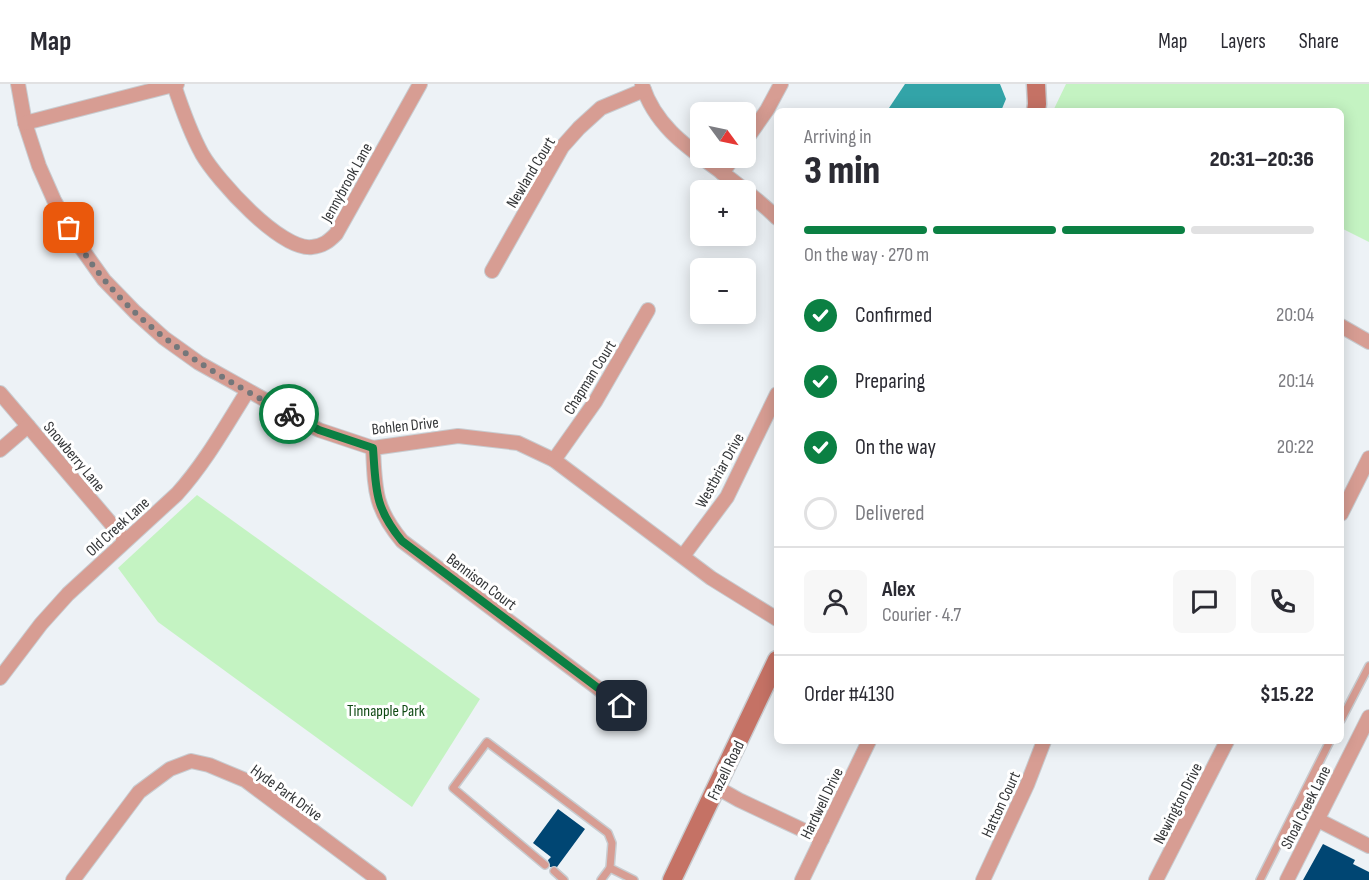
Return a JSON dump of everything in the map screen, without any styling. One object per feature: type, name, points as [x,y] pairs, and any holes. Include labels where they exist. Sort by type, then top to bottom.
[{"type":"street","name":"Bohlen Drive","points":[[18,84],[25,123],[39,166],[77,242],[104,280],[135,312],[165,339],[199,363],[247,392],[319,430],[373,448],[458,436],[518,443],[554,460],[711,578],[774,617]]},
{"type":"street","name":"Jennybrook Lane","points":[[176,85],[188,125],[202,155],[226,187],[262,222],[296,244],[310,248],[325,244],[336,234],[420,84]]},
{"type":"street","points":[[756,126],[781,84]]},
{"type":"street","points":[[1036,84],[1037,108]]},
{"type":"street","points":[[25,123],[176,85]]},
{"type":"street","points":[[643,87],[647,101],[676,138],[750,194],[774,215]]},
{"type":"street","name":"Newland Court","points":[[492,270],[562,147],[601,108],[643,87]]},
{"type":"street","points":[[722,172],[725,168]]},
{"type":"street","name":"Chapman Court","points":[[554,460],[595,402],[648,310]]},
{"type":"street","points":[[1344,328],[1369,342]]},
{"type":"street","name":"Old Creek Lane","points":[[0,678],[41,624],[68,594],[189,480],[211,450],[247,392]]},
{"type":"street","name":"Snowberry Lane","points":[[0,393],[125,540]]},
{"type":"street","name":"Westbriar Drive","points":[[683,556],[727,497],[774,400]]},
{"type":"street","points":[[0,450],[28,426]]},
{"type":"street","name":"Bennison Court","points":[[373,448],[376,494],[381,510],[402,541],[622,706]]},
{"type":"street","points":[[1344,508],[1369,458]]},
{"type":"street","name":"Frazell Road","points":[[672,880],[774,666]]},
{"type":"street","name":"Shoal Creek Lane","points":[[1287,880],[1369,717]]},
{"type":"street","name":"Hardwell Drive","points":[[802,880],[868,744]]},
{"type":"street","name":"Hatton Court","points":[[983,880],[1027,785],[1043,744]]},
{"type":"street","name":"Newington Drive","points":[[1156,880],[1225,744]]},
{"type":"street","name":"Hyde Park Drive","points":[[73,880],[139,792],[170,769],[191,761],[209,765],[245,780],[379,880]]},
{"type":"street","points":[[716,787],[822,839]]},
{"type":"street","points":[[1318,820],[1369,846]]},
{"type":"lane","points":[[1344,714],[1369,666]]},
{"type":"lane","points":[[545,865],[453,788],[487,742],[608,832],[612,843],[610,868],[601,880]]},
{"type":"lane","points":[[1260,880],[1328,744]]},
{"type":"lane","points":[[610,868],[634,880]]},
{"type":"lane","points":[[554,872],[564,880]]},
{"type":"green space","points":[[1066,84],[1369,84],[1369,242],[1344,230],[1344,108],[1054,108]]},
{"type":"green space","name":"Tinnapple Park","points":[[197,495],[480,699],[412,807],[158,622],[118,568]]},
{"type":"water","points":[[905,84],[1000,84],[1006,99],[1002,108],[889,108]]},
{"type":"building","points":[[558,809],[585,829],[557,867],[550,867],[548,860],[551,857],[533,843]]},
{"type":"building","points":[[1323,844],[1355,860],[1353,864],[1369,872],[1369,880],[1303,880]]},
{"type":"way so far","points":[[69,228],[104,280],[165,339],[199,363],[289,414]]},
{"type":"route","points":[[289,414],[319,430],[373,448],[376,494],[381,510],[402,541],[622,706]]}]
